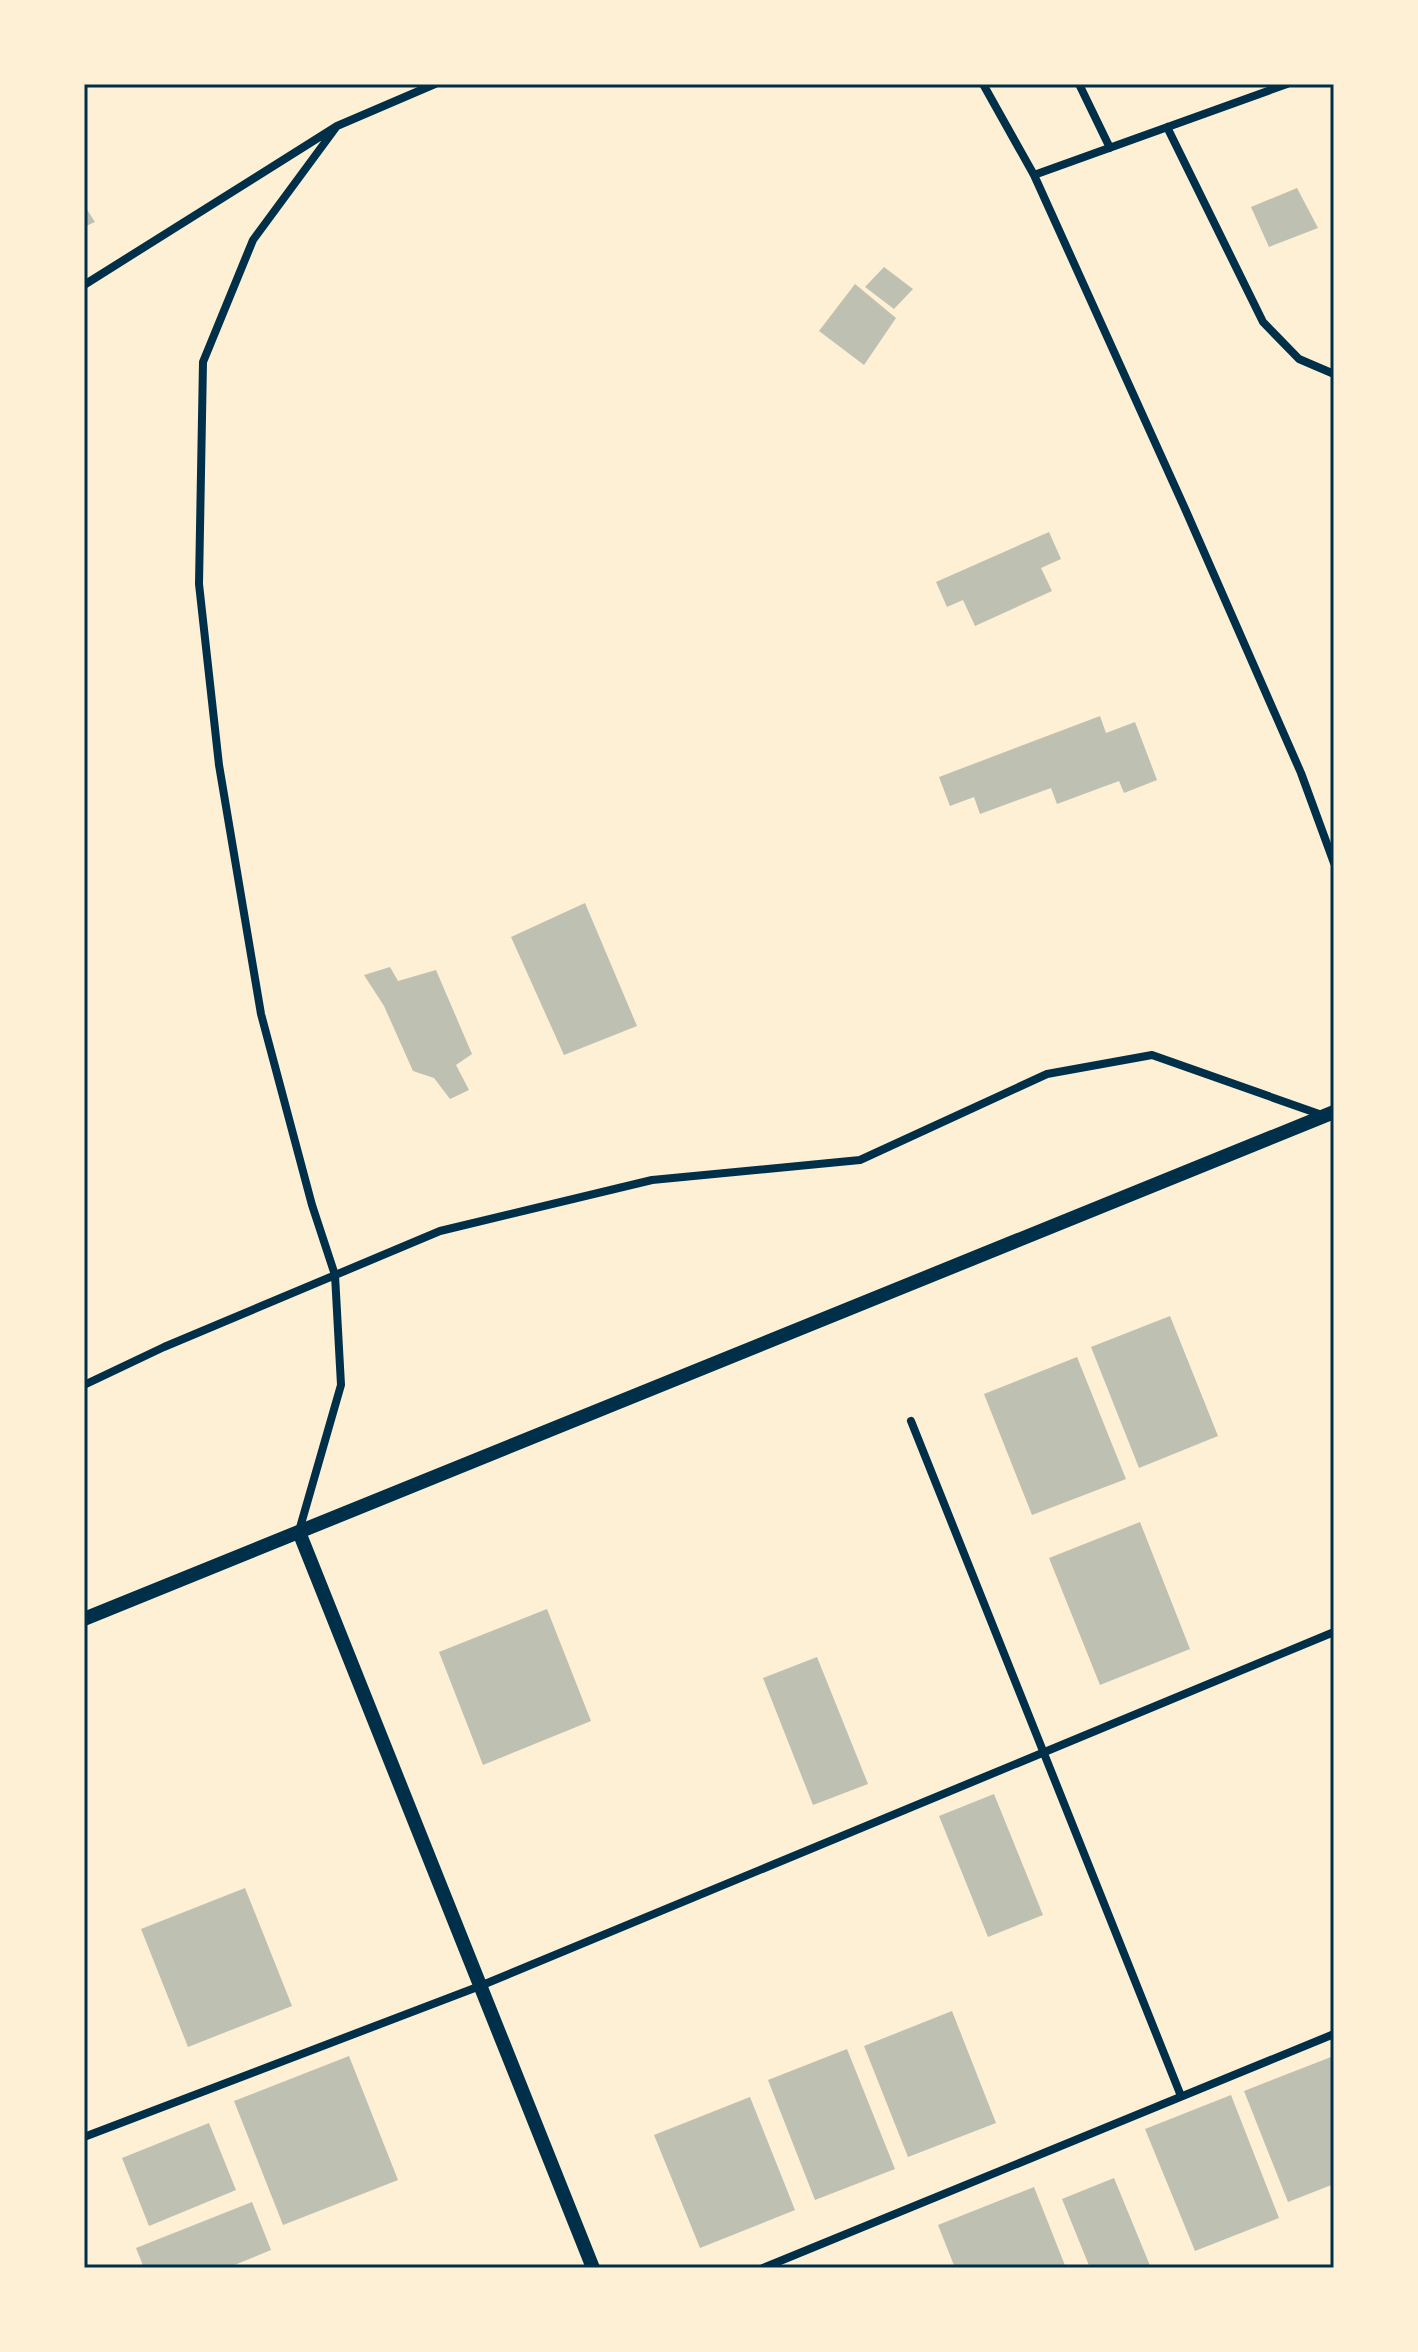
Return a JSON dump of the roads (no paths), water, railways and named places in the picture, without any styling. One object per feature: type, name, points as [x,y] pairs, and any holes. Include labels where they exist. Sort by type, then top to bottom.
[{"type":"street","points":[[84,285],[337,126],[435,84]]},
{"type":"street","points":[[983,84],[1034,175],[1186,511],[1301,773],[1334,863]]},
{"type":"street","points":[[1079,84],[1110,148]]},
{"type":"street","points":[[1034,175],[1287,84]]},
{"type":"street","points":[[337,126],[253,240],[203,362],[199,584],[219,765],[261,1014],[312,1205],[335,1275],[341,1385],[299,1532],[593,2268]]},
{"type":"street","points":[[1167,127],[1263,322],[1299,359],[1334,374]]},
{"type":"street","points":[[84,1385],[164,1347],[440,1231],[652,1180],[860,1160],[1047,1074],[1152,1055],[1329,1114]]},
{"type":"street","points":[[84,1619],[1329,1114]]},
{"type":"street","points":[[911,1421],[1181,2096]]},
{"type":"street","points":[[84,2137],[480,1986],[1334,1632]]},
{"type":"street","points":[[763,2268],[1334,2034]]}]
